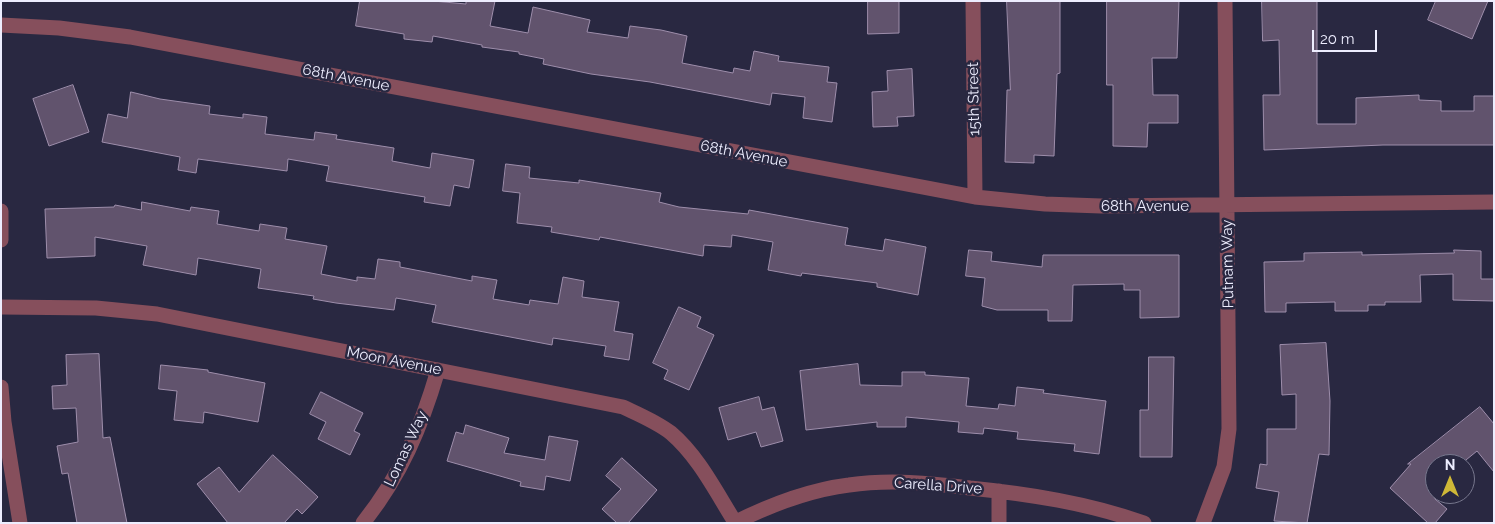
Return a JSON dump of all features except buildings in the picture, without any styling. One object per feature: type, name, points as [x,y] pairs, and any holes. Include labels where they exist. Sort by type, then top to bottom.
[{"type":"street","name":"15th Street","points":[[973,1],[975,197]]},
{"type":"street","name":"Putnam Way","points":[[1204,523],[1224,467],[1230,429],[1225,1]]},
{"type":"street","name":"68th Avenue","points":[[1,25],[59,28],[130,37],[975,197],[1045,204],[1101,206],[1494,202]]},
{"type":"street","points":[[1,211],[1,240]]},
{"type":"street","name":"Moon Avenue","points":[[1,307],[96,308],[157,314],[623,407],[650,419],[671,433],[688,451],[735,522]]},
{"type":"street","name":"Lomas Way","points":[[363,523],[382,499],[401,468],[418,431],[438,370]]},
{"type":"street","points":[[1,387],[4,422],[20,523]]},
{"type":"street","name":"Carella Drive","points":[[735,522],[775,504],[815,492],[850,485],[896,482],[999,491],[1050,498],[1144,523]]},
{"type":"street","points":[[999,491],[999,523]]}]
